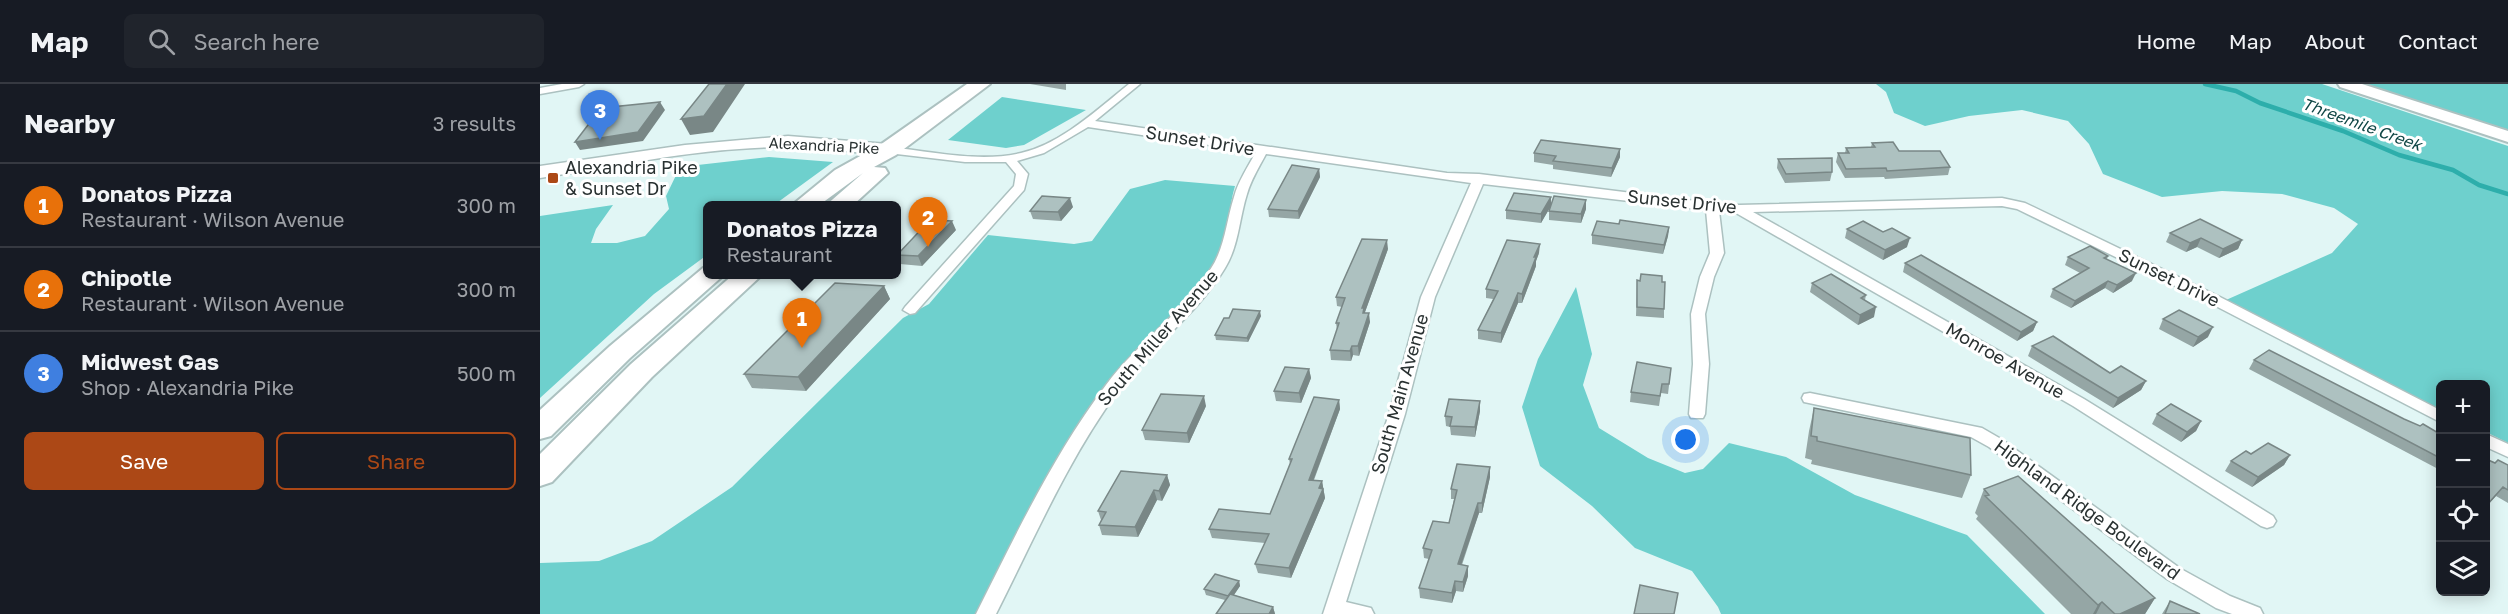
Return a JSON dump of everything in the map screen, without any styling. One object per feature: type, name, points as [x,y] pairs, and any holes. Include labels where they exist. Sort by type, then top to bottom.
[{"type":"highway","name":"Alexandria Pike","points":[[888,150],[981,84]]},
{"type":"highway","points":[[809,201],[843,175],[888,150]]},
{"type":"highway","points":[[843,201],[878,171],[888,150]]},
{"type":"highway","points":[[540,428],[620,352],[706,279]]},
{"type":"highway","points":[[540,474],[605,405],[744,279]]},
{"type":"main road","points":[[2346,84],[2508,137]]},
{"type":"main road","name":"Alexandria Pike","points":[[540,172],[669,153],[775,142],[806,142],[888,150]]},
{"type":"street","points":[[540,91],[579,84]]},
{"type":"street","points":[[888,150],[1009,159],[1040,151],[1084,123],[1135,84]]},
{"type":"street","name":"Sunset Drive","points":[[1084,123],[1447,177],[1479,178],[1712,207],[1739,209],[2002,202],[2021,206],[2213,299],[2436,415]]},
{"type":"street","name":"South Miller Avenue","points":[[986,614],[1056,478],[1098,406],[1145,349],[1205,288],[1220,267],[1235,227],[1242,191],[1262,151]]},
{"type":"street","points":[[910,310],[1020,187],[1022,174],[1009,159]]},
{"type":"street","name":"South Main Avenue","points":[[1334,611],[1397,414],[1428,297],[1479,178]]},
{"type":"street","points":[[1697,414],[1701,364],[1698,314],[1707,277],[1717,253],[1712,207]]},
{"type":"street","name":"Monroe Avenue","points":[[1739,209],[2135,437],[2217,487],[2267,521]]},
{"type":"street","name":"Highland Ridge Boulevard","points":[[1810,398],[1976,432],[1995,443],[2174,574],[2223,602],[2253,614]]},
{"type":"street","points":[[2490,442],[2508,451]]},
{"type":"street","points":[[1334,611],[1364,614]]},
{"type":"shaded area","points":[[1876,84],[2322,84],[2508,146],[2508,443],[2490,434],[2490,380],[2436,380],[2436,408],[2226,300],[2332,253],[2358,224],[2334,208],[2282,194],[2222,191],[2162,197],[2103,174],[2089,144],[2068,121],[2022,110],[1969,116],[1925,126],[1894,113],[1886,92]]},
{"type":"shaded area","points":[[2366,84],[2508,84],[2508,130]]},
{"type":"shaded area","points":[[1002,97],[1086,110],[1024,145],[1006,148],[948,140]]},
{"type":"shaded area","points":[[769,157],[833,162],[779,201],[703,201],[703,258],[654,294],[540,398],[540,216],[613,205],[596,229],[591,243],[617,243],[645,236],[669,209],[666,196],[680,167]]},
{"type":"shaded area","points":[[1165,180],[1235,186],[1221,248],[1194,291],[1123,366],[1090,406],[1057,460],[976,614],[540,614],[540,563],[599,561],[652,541],[732,487],[903,318],[929,304],[988,235],[1074,244],[1092,241],[1130,189]]},
{"type":"shaded area","points":[[1576,287],[1592,354],[1583,385],[1599,428],[1648,458],[1685,473],[1703,469],[1729,443],[1786,457],[1855,495],[1967,535],[2045,614],[1721,614],[1692,571],[1635,548],[1592,506],[1540,466],[1522,407],[1538,359]]},
{"type":"building","points":[[709,84],[727,84],[704,116],[681,119]]},
{"type":"building","points":[[660,102],[638,132],[575,142],[601,108]]},
{"type":"building","points":[[1541,140],[1620,149],[1612,168],[1553,161],[1556,156],[1534,153]]},
{"type":"building","points":[[1893,142],[1899,151],[1940,151],[1950,167],[1887,171],[1886,168],[1846,169],[1838,153],[1849,153],[1846,148],[1875,147],[1872,143]]},
{"type":"building","points":[[1832,158],[1832,172],[1786,174],[1778,159]]},
{"type":"building","points":[[1292,165],[1319,169],[1298,211],[1268,209]]},
{"type":"building","points":[[1514,193],[1551,197],[1541,214],[1506,210]]},
{"type":"building","points":[[1042,196],[1070,198],[1058,212],[1030,211]]},
{"type":"building","points":[[1554,196],[1586,200],[1581,214],[1549,211]]},
{"type":"building","points":[[2200,219],[2242,240],[2223,249],[2201,238],[2190,243],[2170,233]]},
{"type":"building","points":[[930,220],[952,221],[918,256],[901,255],[901,251]]},
{"type":"building","points":[[1620,220],[1669,227],[1664,245],[1592,235],[1597,221],[1619,224]]},
{"type":"building","points":[[1863,221],[1883,232],[1892,228],[1910,238],[1885,250],[1847,229]]},
{"type":"building","points":[[1362,239],[1387,240],[1362,308],[1364,308],[1363,313],[1369,313],[1358,346],[1352,346],[1350,351],[1330,350],[1345,298],[1336,297]]},
{"type":"building","points":[[1507,240],[1540,244],[1522,294],[1518,293],[1501,333],[1478,330],[1498,291],[1486,289]]},
{"type":"building","points":[[2090,246],[2108,256],[2104,258],[2136,273],[2117,285],[2108,281],[2075,301],[2053,289],[2089,268],[2068,257]]},
{"type":"building","points":[[1921,255],[2037,322],[2021,332],[1905,263]]},
{"type":"building","points":[[1641,274],[1662,276],[1662,282],[1665,282],[1664,309],[1637,307],[1637,280],[1640,281]]},
{"type":"building","points":[[1831,274],[1866,295],[1861,298],[1876,307],[1860,315],[1812,283]]},
{"type":"building","points":[[835,283],[884,286],[798,377],[744,374]]},
{"type":"building","points":[[1233,309],[1260,311],[1247,338],[1215,335],[1224,318],[1229,318]]},
{"type":"building","points":[[2179,310],[2213,327],[2198,337],[2163,319]]},
{"type":"building","points":[[2053,336],[2110,373],[2121,366],[2146,381],[2118,398],[2032,346]]},
{"type":"building","points":[[2269,350],[2404,419],[2420,426],[2423,424],[2436,432],[2436,456],[2254,360]]},
{"type":"building","points":[[1637,362],[1671,368],[1669,384],[1662,384],[1660,396],[1631,392]]},
{"type":"building","points":[[1285,367],[1309,369],[1299,393],[1274,391]]},
{"type":"building","points":[[1161,394],[1204,396],[1187,433],[1142,430]]},
{"type":"building","points":[[1314,397],[1339,400],[1309,480],[1322,481],[1319,488],[1323,489],[1289,568],[1255,564],[1269,534],[1209,529],[1219,509],[1270,514]]},
{"type":"building","points":[[1449,399],[1480,401],[1475,427],[1450,426],[1452,417],[1445,416]]},
{"type":"building","points":[[2171,404],[2201,421],[2187,432],[2157,414]]},
{"type":"building","points":[[1814,408],[1970,438],[1971,475],[1817,441],[1817,437],[1811,436]]},
{"type":"building","points":[[2268,443],[2290,455],[2258,477],[2231,461],[2246,451],[2251,454]]},
{"type":"building","points":[[2498,460],[2508,465],[2508,490],[2503,487],[2490,502],[2490,461],[2495,463]]},
{"type":"building","points":[[1457,464],[1490,467],[1482,503],[1478,503],[1458,564],[1468,566],[1463,582],[1455,581],[1452,593],[1419,588],[1432,550],[1423,548],[1433,521],[1449,523],[1457,490],[1451,489]]},
{"type":"building","points":[[1121,471],[1167,475],[1159,491],[1154,490],[1135,527],[1099,525],[1106,512],[1098,511]]},
{"type":"building","points":[[2018,476],[2155,598],[2120,614],[2115,614],[2102,602],[2098,605],[1985,496],[1989,495],[1984,489]]},
{"type":"building","points":[[1215,574],[1239,581],[1228,596],[1204,589]]},
{"type":"building","points":[[1640,585],[1678,593],[1674,614],[1634,614]]},
{"type":"building","points":[[1230,594],[1273,607],[1269,614],[1216,614]]},
{"type":"building","points":[[2170,601],[2200,614],[2165,614]]},
{"type":"waterway","name":"Threemile Creek","points":[[2205,84],[2236,91],[2260,103],[2343,131],[2399,155],[2453,170],[2479,185],[2508,194]]},
{"type":"place","name":"Midwest Gas","points":[[600,140]]},
{"type":"place","name":"Alexandria Pike & Sunset Dr","points":[[553,178]]},
{"type":"place","name":"Chipotle","points":[[928,247]]},
{"type":"place","name":"Donatos Pizza","points":[[802,348]]}]
